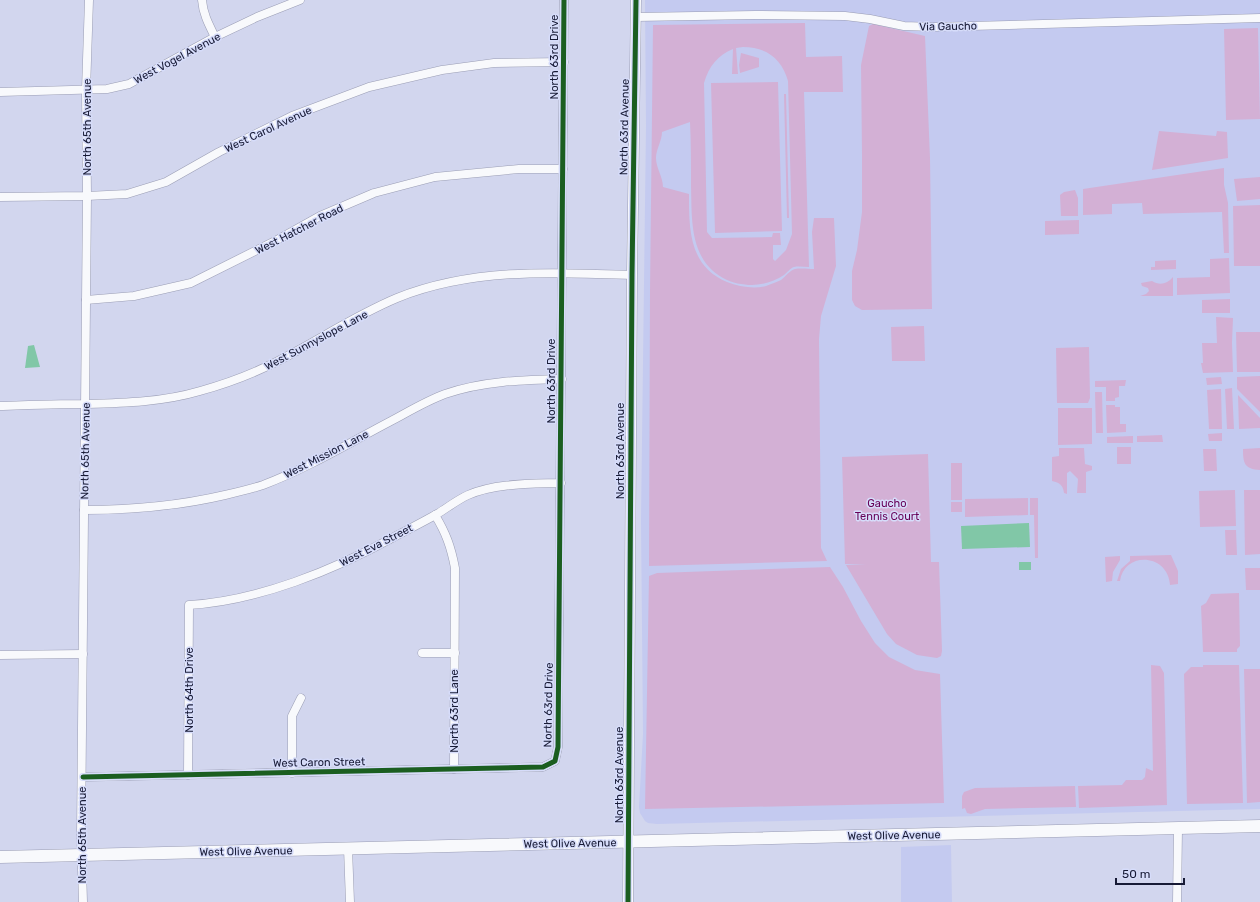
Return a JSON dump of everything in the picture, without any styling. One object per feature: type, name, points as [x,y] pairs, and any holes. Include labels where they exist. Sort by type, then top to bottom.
[{"type":"main road","name":"West Olive Avenue","points":[[0,857],[1260,826]]},
{"type":"street","name":"North 65th Avenue","points":[[83,902],[81,855],[87,196],[86,90],[89,0]]},
{"type":"street","points":[[202,0],[202,9],[215,37]]},
{"type":"street","name":"West Vogel Avenue","points":[[0,92],[107,89],[129,84],[215,37],[257,17],[300,0]]},
{"type":"street","name":"North 63rd Drive","points":[[555,761],[558,747],[564,0]]},
{"type":"street","name":"North 63rd Avenue","points":[[628,902],[632,275],[636,0]]},
{"type":"street","name":"Via Gaucho","points":[[636,17],[755,15],[845,16],[870,19],[904,26],[932,27],[1260,18]]},
{"type":"street","name":"West Carol Avenue","points":[[0,197],[127,194],[166,182],[219,152],[292,116],[369,87],[442,70],[494,63],[564,62]]},
{"type":"street","name":"West Hatcher Road","points":[[86,300],[134,296],[191,283],[277,240],[320,216],[374,193],[435,177],[519,169],[563,169]]},
{"type":"street","name":"West Sunnyslope Lane","points":[[0,406],[147,401],[199,392],[231,382],[293,353],[379,306],[434,286],[464,279],[499,275],[561,273],[632,275]]},
{"type":"street","name":"West Mission Lane","points":[[84,510],[169,506],[200,501],[237,492],[262,485],[310,465],[422,404],[444,394],[468,387],[511,380],[562,379]]},
{"type":"street","name":"West Eva Street","points":[[189,605],[211,604],[258,593],[296,581],[350,560],[435,515],[468,495],[493,488],[525,484],[560,483]]},
{"type":"street","name":"North 63rd Lane","points":[[435,515],[450,544],[455,568],[454,769]]},
{"type":"street","name":"North 64th Drive","points":[[188,775],[189,605]]},
{"type":"street","points":[[422,653],[455,652]]},
{"type":"street","points":[[0,655],[83,654]]},
{"type":"street","points":[[292,773],[292,716],[301,698]]},
{"type":"street","name":"West Caron Street","points":[[82,777],[543,767],[555,761]]},
{"type":"street","points":[[1177,902],[1178,828]]},
{"type":"street","points":[[348,848],[350,902]]},
{"type":"shaded area","points":[[645,0],[1260,0],[1260,809],[657,824],[648,823],[645,821],[640,813],[639,807],[643,734],[641,521],[646,126]]},
{"type":"shaded area","points":[[34,345],[40,367],[25,368],[28,346]]},
{"type":"shaded area","points":[[1029,523],[1030,547],[962,549],[961,526]]},
{"type":"shaded area","points":[[1019,562],[1031,562],[1031,570],[1019,570]]},
{"type":"shaded area","points":[[951,845],[952,902],[901,902],[901,847]]},
{"type":"green space","points":[[805,23],[806,57],[842,56],[843,92],[804,92],[809,267],[791,268],[777,279],[760,284],[741,284],[723,278],[712,270],[704,260],[698,249],[695,237],[692,212],[690,122],[662,132],[656,158],[663,187],[689,194],[691,233],[698,257],[705,267],[714,275],[732,284],[747,287],[762,287],[781,280],[789,272],[795,269],[814,269],[812,232],[814,218],[834,218],[836,266],[821,316],[819,339],[821,548],[827,561],[649,566],[653,25]],"holes":[[[736,48],[759,49],[772,56],[782,66],[788,81],[792,234],[786,250],[775,261],[773,259],[773,245],[781,245],[780,233],[773,233],[772,237],[712,238],[707,232],[704,83],[711,66],[723,54],[733,49],[732,74],[738,74]]]},
{"type":"green space","points":[[873,24],[925,36],[930,158],[932,309],[862,310],[855,306],[852,300],[852,271],[857,250],[862,212],[861,65],[869,26]]},
{"type":"green space","points":[[1258,28],[1260,119],[1226,120],[1224,29]]},
{"type":"green space","points":[[741,53],[759,58],[759,67],[740,73],[739,65]]},
{"type":"green space","points":[[778,82],[782,231],[715,233],[711,83]]},
{"type":"green space","points":[[784,94],[786,94],[789,218],[787,218]]},
{"type":"green space","points":[[1159,131],[1216,136],[1217,131],[1227,132],[1228,158],[1152,170]]},
{"type":"green space","points":[[1224,168],[1224,185],[1228,203],[1229,253],[1224,253],[1222,212],[1143,214],[1142,203],[1112,204],[1112,214],[1083,215],[1083,189]]},
{"type":"green space","points":[[1260,177],[1260,199],[1237,201],[1234,179]]},
{"type":"green space","points":[[1075,190],[1078,198],[1078,216],[1061,216],[1060,195],[1064,192]]},
{"type":"green space","points":[[1260,205],[1260,266],[1234,266],[1233,206]]},
{"type":"green space","points":[[1079,220],[1079,234],[1045,235],[1045,221]]},
{"type":"green space","points":[[1229,258],[1230,293],[1177,295],[1177,278],[1210,277],[1210,259]]},
{"type":"green space","points":[[1176,260],[1176,269],[1151,270],[1151,267],[1155,267],[1155,261]]},
{"type":"green space","points":[[1173,277],[1173,296],[1140,296],[1149,291],[1148,288],[1142,286],[1141,283],[1152,281],[1163,284]]},
{"type":"green space","points":[[1230,299],[1230,313],[1202,313],[1202,300]]},
{"type":"green space","points":[[1216,317],[1233,318],[1233,372],[1203,373],[1201,363],[1203,363],[1202,343],[1217,343]]},
{"type":"green space","points":[[924,326],[925,361],[892,361],[891,327]]},
{"type":"green space","points":[[1236,332],[1260,332],[1260,372],[1237,372]]},
{"type":"green space","points":[[1089,347],[1090,398],[1088,403],[1057,403],[1056,348]]},
{"type":"green space","points":[[1260,376],[1260,412],[1237,389],[1237,377]]},
{"type":"green space","points":[[1221,377],[1222,384],[1207,385],[1206,378]]},
{"type":"green space","points":[[1126,380],[1125,386],[1119,386],[1119,397],[1115,398],[1115,401],[1106,401],[1106,387],[1095,387],[1095,381]]},
{"type":"green space","points":[[1232,388],[1234,429],[1227,429],[1225,389]]},
{"type":"green space","points":[[1221,389],[1222,429],[1209,429],[1207,390]]},
{"type":"green space","points":[[1095,392],[1102,392],[1103,433],[1096,433]]},
{"type":"green space","points":[[1238,395],[1260,418],[1260,428],[1239,429]]},
{"type":"green space","points":[[1106,405],[1115,405],[1115,407],[1120,407],[1120,424],[1126,424],[1126,432],[1107,433]]},
{"type":"green space","points":[[1058,408],[1092,408],[1092,444],[1058,445]]},
{"type":"green space","points":[[1222,433],[1222,441],[1209,441],[1208,434]]},
{"type":"green space","points":[[1162,435],[1163,442],[1137,442],[1137,436]]},
{"type":"green space","points":[[1133,436],[1133,443],[1107,443],[1107,437]]},
{"type":"green space","points":[[1117,447],[1131,447],[1131,464],[1117,464]]},
{"type":"green space","points":[[1059,448],[1084,448],[1085,464],[1092,466],[1092,470],[1086,472],[1086,493],[1077,493],[1078,479],[1070,471],[1067,473],[1067,494],[1064,493],[1061,485],[1052,481],[1052,457],[1059,456]]},
{"type":"green space","points":[[1260,448],[1260,470],[1248,467],[1244,462],[1243,449]]},
{"type":"green space","points":[[1203,449],[1216,449],[1217,471],[1204,471]]},
{"type":"green space","name":"Gaucho Tennis Court","points":[[928,454],[931,562],[939,562],[942,651],[941,656],[937,658],[917,655],[896,644],[887,634],[846,565],[866,564],[845,564],[842,457]]},
{"type":"green space","points":[[951,463],[962,463],[962,500],[951,500]]},
{"type":"green space","points":[[1235,490],[1236,526],[1200,527],[1199,491]]},
{"type":"green space","points":[[1244,490],[1260,490],[1260,554],[1245,555]]},
{"type":"green space","points":[[1028,498],[1028,515],[965,517],[965,499]]},
{"type":"green space","points":[[1030,498],[1038,498],[1038,558],[1035,558],[1034,515],[1030,515]]},
{"type":"green space","points":[[951,502],[962,502],[962,512],[951,512]]},
{"type":"green space","points":[[1225,530],[1236,530],[1237,555],[1226,555]]},
{"type":"green space","points":[[1171,555],[1178,571],[1178,584],[1170,585],[1167,574],[1162,567],[1154,562],[1146,560],[1129,564],[1123,571],[1120,581],[1117,581],[1121,569],[1130,561],[1130,556]]},
{"type":"green space","points":[[1120,556],[1120,560],[1113,572],[1112,581],[1106,582],[1105,557]]},
{"type":"green space","points":[[830,567],[875,643],[889,657],[915,670],[940,674],[944,803],[645,809],[649,576],[657,573]]},
{"type":"green space","points":[[1245,568],[1260,568],[1260,590],[1246,590]]},
{"type":"green space","points":[[1239,593],[1240,646],[1237,649],[1237,652],[1203,652],[1201,606],[1206,603],[1211,594]]},
{"type":"green space","points":[[1151,665],[1160,666],[1164,673],[1167,805],[1079,808],[1078,786],[1122,785],[1126,780],[1142,780],[1145,777],[1146,768],[1153,771]]},
{"type":"green space","points":[[1203,665],[1239,665],[1243,803],[1187,804],[1184,674],[1191,667],[1203,667]]},
{"type":"green space","points":[[1244,669],[1260,669],[1260,802],[1247,803]]},
{"type":"green space","points":[[1075,786],[1076,807],[985,809],[971,814],[967,813],[965,808],[962,809],[962,796],[964,792],[975,788]]},
{"type":"cycle path","points":[[83,777],[543,767],[555,761],[558,747],[564,0]]},
{"type":"cycle path","points":[[628,902],[632,275],[636,0]]}]
